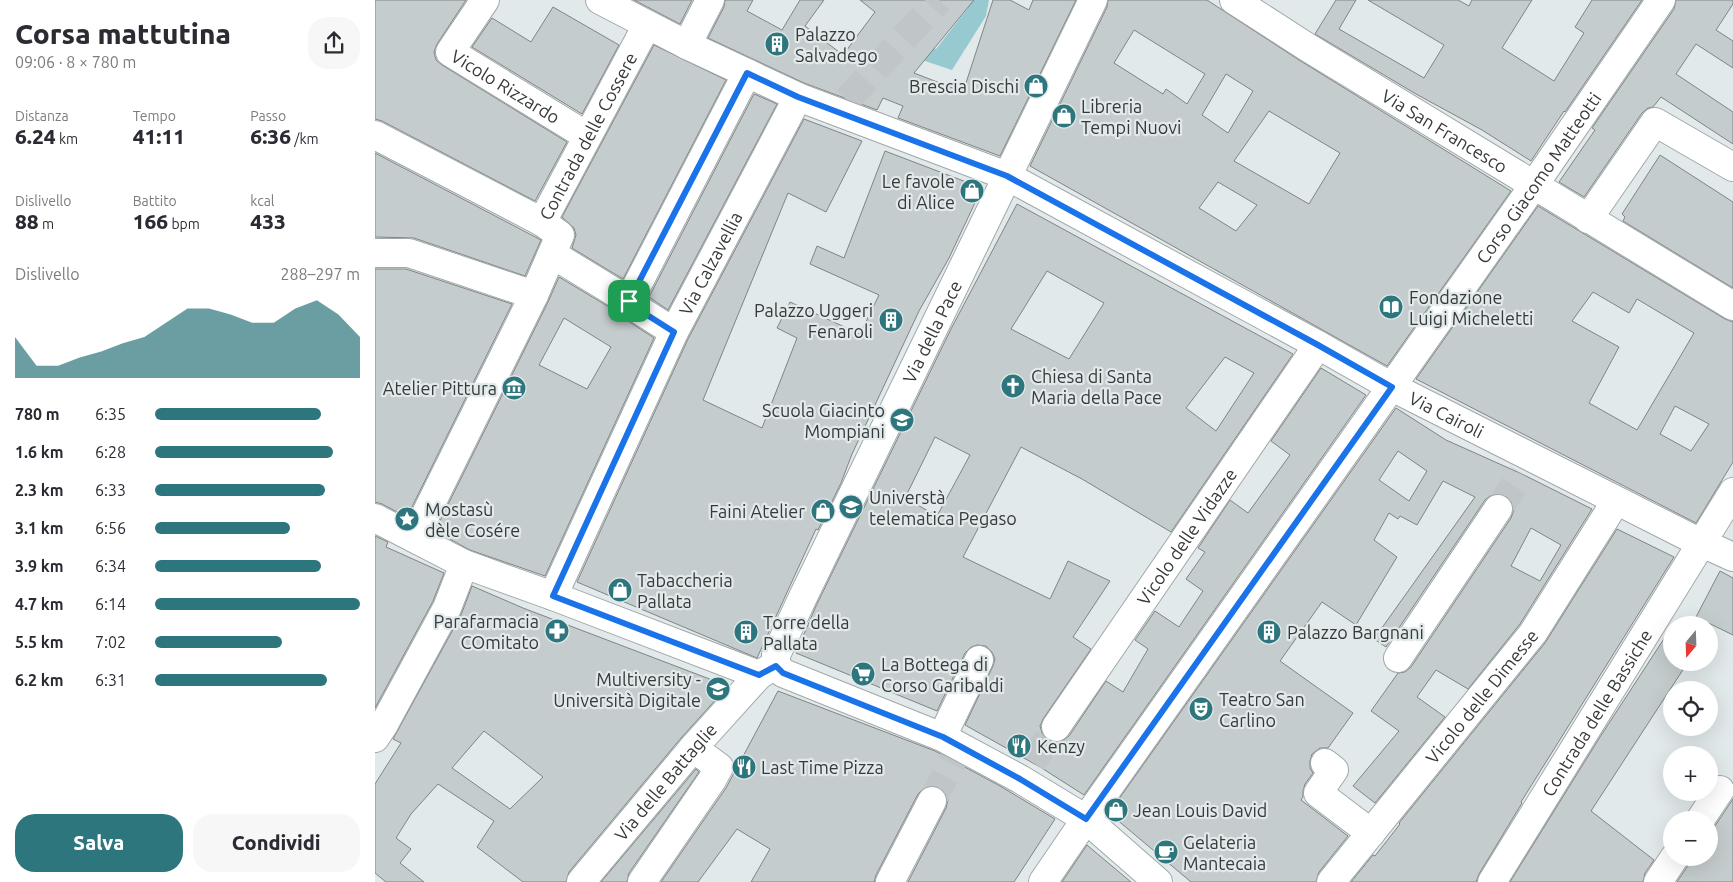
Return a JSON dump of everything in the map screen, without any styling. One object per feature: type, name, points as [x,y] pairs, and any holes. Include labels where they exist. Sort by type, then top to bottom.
[{"type":"street","name":"Vicolo Rizzardo","points":[[485,0],[450,52],[587,136]]},
{"type":"street","name":"Via Cairoli","points":[[600,0],[687,45],[798,97],[842,106],[1007,176],[1318,345],[1527,466],[1617,501],[1733,557]]},
{"type":"street","points":[[687,45],[709,0]]},
{"type":"street","name":"Via della Pace","points":[[767,670],[776,655],[1093,0]]},
{"type":"street","name":"Via San Francesco","points":[[1234,0],[1307,47],[1733,306]]},
{"type":"street","name":"Corso Giacomo Matteotti","points":[[1043,882],[1534,185],[1661,0]]},
{"type":"street","name":"Contrada delle Cossere","points":[[416,533],[534,295],[560,235],[542,222],[647,25]]},
{"type":"street","points":[[629,301],[747,73]]},
{"type":"street","name":"Via Calzavellia","points":[[558,586],[674,332],[798,97]]},
{"type":"street","points":[[1588,219],[1655,122],[1733,167]]},
{"type":"street","points":[[375,136],[542,222]]},
{"type":"street","points":[[375,253],[409,253],[534,295]]},
{"type":"street","points":[[552,254],[629,301],[633,306],[674,332]]},
{"type":"street","name":"Vicolo delle Vidazze","points":[[1056,727],[1318,345]]},
{"type":"street","name":"Contrada delle Bassiche","points":[[1492,882],[1733,492]]},
{"type":"street","name":"Vicolo delle Dimesse","points":[[1331,882],[1533,634],[1617,501]]},
{"type":"street","points":[[1398,658],[1498,509]]},
{"type":"street","points":[[375,518],[416,533],[464,564],[558,586],[767,670],[783,673],[952,748],[1026,771],[1086,819],[1158,882]]},
{"type":"street","points":[[375,738],[447,608],[464,564]]},
{"type":"street","points":[[952,748],[979,660]]},
{"type":"street","name":"Via delle Battaglie","points":[[581,882],[693,748],[767,670]]},
{"type":"street","points":[[641,882],[719,768],[693,748]]},
{"type":"street","points":[[1325,763],[1334,770],[1318,793],[1371,833]]},
{"type":"street","points":[[1706,811],[1720,790]]},
{"type":"street","points":[[890,882],[932,800]]},
{"type":"street","points":[[1658,882],[1669,866]]},
{"type":"shaded area","points":[[970,0],[989,0],[986,16],[952,70],[922,60],[932,47],[936,49],[968,8],[966,4]]},
{"type":"building","points":[[375,0],[466,0],[437,44],[434,52],[436,60],[567,142],[535,201],[375,119]]},
{"type":"building","points":[[634,0],[692,0],[680,24]]},
{"type":"building","points":[[725,0],[753,0],[747,11],[782,30],[800,0],[824,0],[805,26],[843,55],[875,12],[860,0],[974,0],[914,73],[963,92],[993,0],[1010,0],[1029,10],[1033,0],[1076,0],[1000,156],[898,118],[903,106],[883,98],[877,110],[804,83],[708,38],[724,7]]},
{"type":"building","points":[[1108,0],[1207,0],[1299,60],[1511,191],[1387,366],[1030,166],[1107,7]],"holes":[[[1134,30],[1205,74],[1187,104],[1166,89],[1163,94],[1114,63]],[[1226,74],[1253,91],[1228,133],[1202,115]],[[1269,111],[1340,153],[1309,204],[1234,161]],[[1218,182],[1257,205],[1236,231],[1199,208]]]},
{"type":"building","points":[[1336,0],[1356,0],[1339,29],[1424,78],[1444,45],[1368,0],[1458,0],[1469,6],[1472,0],[1532,0],[1502,48],[1554,81],[1584,33],[1575,27],[1592,0],[1642,0],[1531,161],[1482,130],[1416,94],[1315,34]]},
{"type":"building","points":[[1676,0],[1733,0],[1733,4],[1716,30],[1733,41],[1733,68],[1696,44],[1676,74],[1733,112],[1733,144],[1661,97],[1653,107],[1648,108],[1642,113],[1584,197],[1559,182],[1595,130],[1592,128],[1674,9]]},
{"type":"building","points":[[553,7],[619,45],[582,114],[472,47],[492,18],[531,42]]},
{"type":"building","points":[[654,45],[726,80],[623,279],[572,248],[576,235],[574,228],[562,217]]},
{"type":"building","points":[[754,94],[777,104],[668,310],[649,297]]},
{"type":"building","points":[[804,119],[862,141],[826,212],[788,193],[703,400],[762,428],[797,338],[777,328],[790,302],[860,334],[879,295],[810,264],[817,246],[844,258],[885,151],[982,188],[949,258],[919,311],[852,454],[841,483],[818,530],[816,529],[757,658],[577,582],[688,339]]},
{"type":"building","points":[[375,153],[541,240],[525,276],[414,238],[375,237]]},
{"type":"building","points":[[1660,155],[1733,202],[1733,288],[1623,221],[1625,217],[1622,214]]},
{"type":"building","points":[[1017,204],[1293,354],[1171,532],[1082,479],[1021,447],[963,557],[1050,599],[1068,561],[1110,581],[1073,637],[1091,649],[1040,726],[1042,733],[1048,740],[1055,743],[1069,736],[1106,681],[1123,692],[1148,649],[1135,640],[1155,611],[1179,627],[1203,591],[1186,579],[1205,552],[1198,548],[1230,500],[1248,513],[1290,455],[1271,441],[1321,368],[1366,395],[1084,795],[1040,767],[965,725],[995,659],[992,652],[986,646],[977,645],[971,647],[965,653],[937,711],[796,653],[816,606],[951,329]],"holes":[[[1047,271],[1104,303],[1069,359],[1011,329]],[[1225,357],[1254,373],[1216,431],[1186,408]],[[935,437],[970,455],[937,516],[905,498]]]},
{"type":"building","points":[[1538,206],[1725,319],[1733,322],[1733,462],[1696,523],[1416,379]],"holes":[[[1593,292],[1629,313],[1637,299],[1694,333],[1637,430],[1589,403],[1619,347],[1572,321]],[[1675,406],[1709,424],[1691,451],[1660,434]]]},
{"type":"building","points":[[375,269],[406,269],[512,304],[407,517],[375,502]]},
{"type":"building","points":[[559,277],[619,313],[654,338],[545,576],[470,550],[435,531]],"holes":[[[564,318],[611,347],[587,389],[539,365]]]},
{"type":"building","points":[[1396,408],[1446,440],[1522,474],[1592,509],[1520,624],[1468,689],[1436,670],[1417,697],[1445,717],[1375,803],[1353,786],[1399,731],[1371,711],[1398,673],[1405,672],[1411,667],[1511,518],[1514,510],[1512,502],[1506,496],[1499,493],[1491,495],[1485,500],[1386,647],[1374,639],[1475,497],[1443,481],[1417,525],[1400,516],[1398,519],[1389,513],[1374,540],[1397,557],[1356,625],[1322,602],[1280,661],[1353,713],[1328,748],[1320,748],[1312,754],[1310,768],[1313,773],[1305,784],[1301,800],[1348,836],[1319,872],[1316,882],[1191,882],[1109,813]],"holes":[[[1398,451],[1427,471],[1409,501],[1379,480]],[[1531,528],[1561,545],[1540,581],[1511,566]]]},
{"type":"building","points":[[1617,529],[1674,557],[1521,802],[1476,882],[1351,882],[1373,855],[1375,856],[1399,823],[1545,643]]},
{"type":"building","points":[[375,536],[388,542],[386,547],[444,573],[433,601],[375,708]]},
{"type":"building","points":[[1720,571],[1733,578],[1733,635],[1718,628],[1718,616],[1697,616]]},
{"type":"building","points":[[472,586],[523,608],[728,686],[681,738],[569,872],[566,882],[523,882],[477,847],[494,821],[438,784],[411,814],[396,838],[411,849],[400,863],[424,882],[386,882],[375,873],[375,784],[401,743],[393,739],[461,615]],"holes":[[[484,731],[543,777],[510,809],[452,768]]]},
{"type":"building","points":[[1663,640],[1663,671],[1682,671],[1676,681],[1663,681],[1663,700],[1591,811],[1654,860],[1645,873],[1643,882],[1510,882],[1600,737]]},
{"type":"building","points":[[778,691],[935,751],[1000,786],[1055,819],[1014,882],[908,882],[946,808],[948,800],[940,787],[932,785],[924,788],[918,794],[874,882],[751,882],[770,849],[737,829],[698,882],[661,882],[726,788]]},
{"type":"building","points":[[696,769],[699,772],[629,873],[627,882],[601,882]]},
{"type":"building","points":[[1733,799],[1733,882],[1677,882],[1687,866],[1718,866],[1718,822]]},
{"type":"building","points":[[1087,845],[1094,851],[1131,882],[1062,882]]},
{"type":"tunnel","points":[[847,100],[939,0]]},
{"type":"tunnel","points":[[1498,509],[1522,474]]},
{"type":"tunnel","points":[[1032,762],[1056,727]]},
{"type":"tunnel","points":[[932,801],[953,760]]},
{"type":"place","name":"Palazzo Salvadego","points":[[777,44]]},
{"type":"place","name":"Brescia Dischi","points":[[1036,86]]},
{"type":"place","name":"Libreria Tempi Nuovi","points":[[1064,116]]},
{"type":"place","name":"Le favole di Alice","points":[[972,191]]},
{"type":"place","name":"Fondazione Luigi Micheletti","points":[[1391,307]]},
{"type":"place","name":"Palazzo Uggeri Fenaroli","points":[[891,320]]},
{"type":"place","name":"Chiesa di Santa Maria della Pace","points":[[1013,386]]},
{"type":"place","name":"Atelier Pittura","points":[[514,388]]},
{"type":"place","name":"Scuola Giacinto Mompiani","points":[[902,420]]},
{"type":"place","name":"Universtà telematica Pegaso","points":[[851,507]]},
{"type":"place","name":"Faini Atelier","points":[[823,511]]},
{"type":"place","name":"Mostasù dèle Cosére","points":[[407,519]]},
{"type":"place","name":"Tabaccheria Pallata","points":[[620,590]]},
{"type":"place","name":"Parafarmacia COmitato","points":[[557,631]]},
{"type":"place","name":"Torre della Pallata","points":[[746,632]]},
{"type":"place","name":"Palazzo Bargnani","points":[[1269,632]]},
{"type":"place","name":"La Bottega di Corso Garibaldi","points":[[863,674]]},
{"type":"place","name":"Multiversity - Università Digitale","points":[[718,689]]},
{"type":"place","name":"Teatro San Carlino","points":[[1201,709]]},
{"type":"place","name":"Kenzy","points":[[1019,746]]},
{"type":"place","name":"Last Time Pizza","points":[[744,767]]},
{"type":"place","name":"Jean Louis David","points":[[1116,810]]},
{"type":"place","name":"Gelateria Mantecaia","points":[[1166,852]]},
{"type":"route","points":[[747,73],[798,97],[1007,176],[1392,387],[1086,819],[1020,779],[943,737],[783,673],[776,666],[759,675],[553,596],[674,332],[633,306],[629,301],[747,73]]}]
